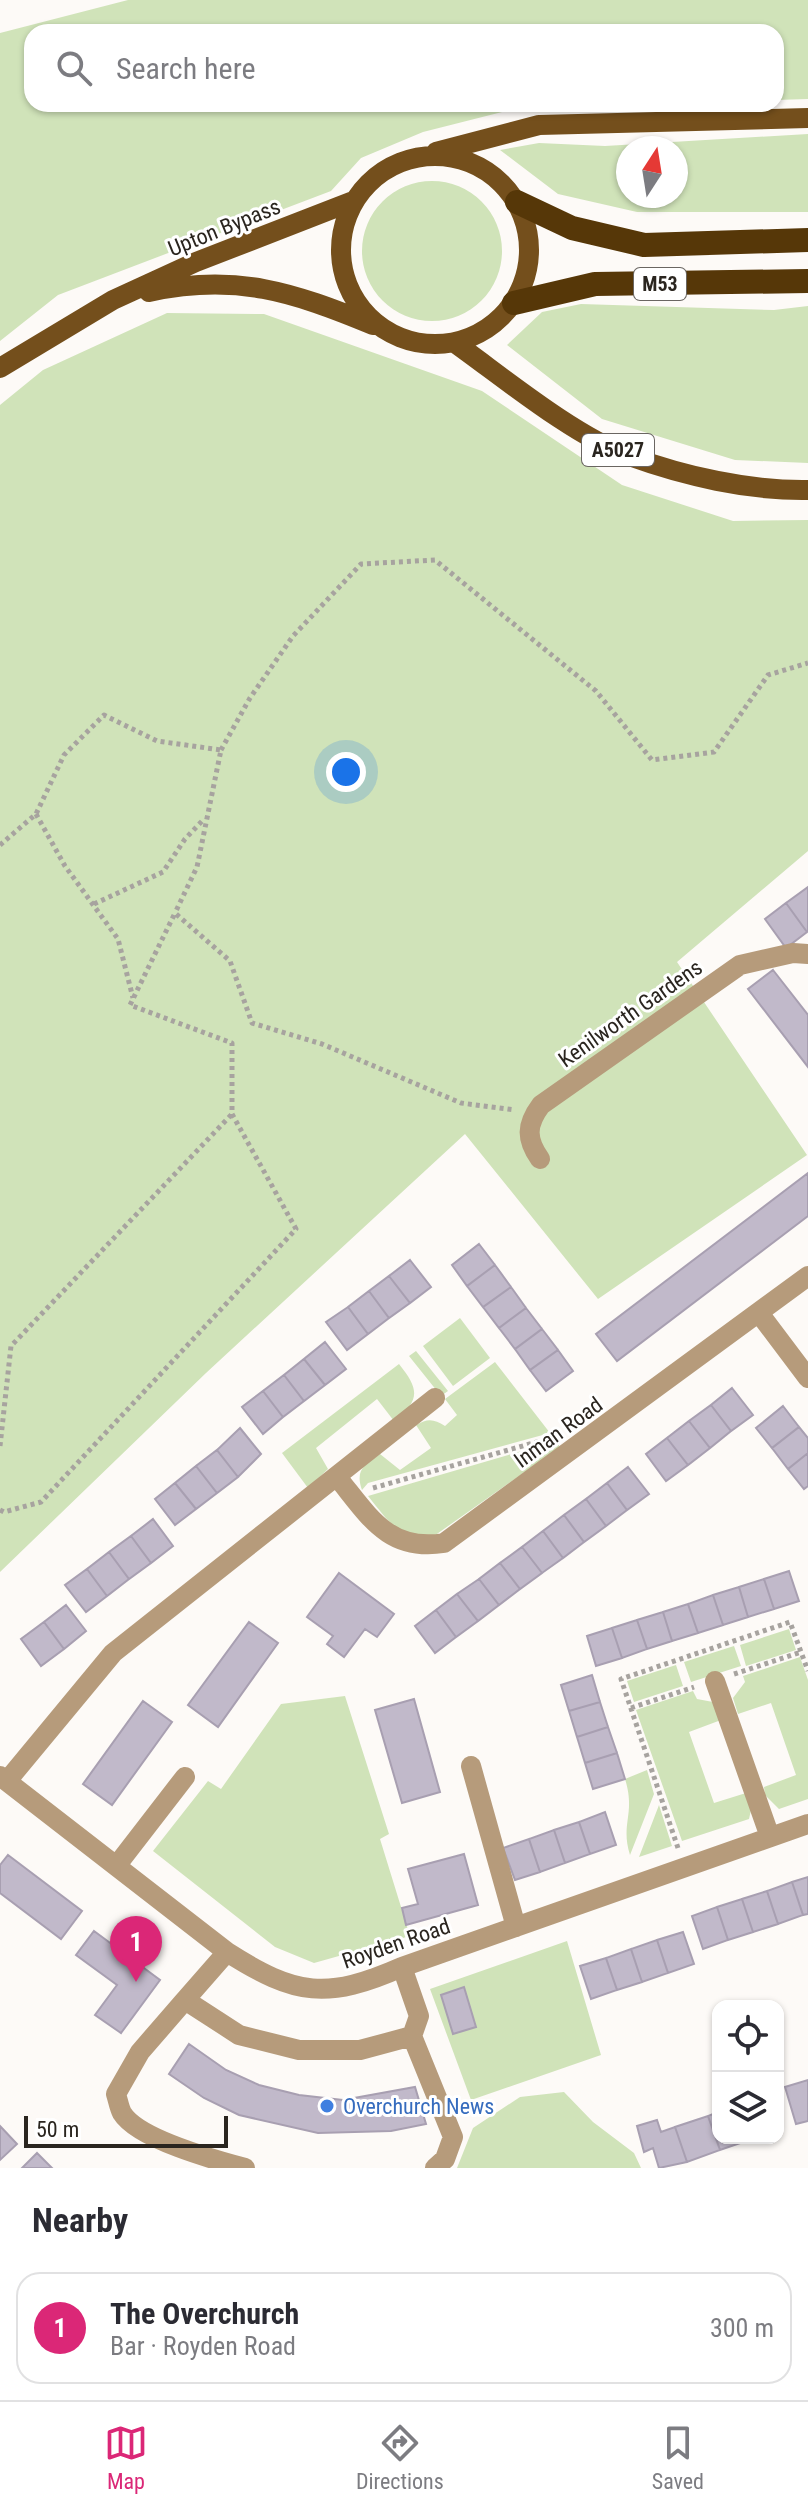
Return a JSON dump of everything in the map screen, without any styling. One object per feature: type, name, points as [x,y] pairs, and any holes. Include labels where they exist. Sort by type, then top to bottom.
[{"type":"highway","name":"M53","points":[[517,202],[572,228],[644,245],[808,240]]},
{"type":"highway","name":"M53","points":[[514,303],[595,284],[808,281]]},
{"type":"main road","points":[[424,156],[451,156],[477,165],[500,181],[517,202],[527,227],[530,253],[526,279],[514,303],[498,321],[478,335],[455,343],[431,345],[406,340],[384,330],[362,311],[347,286],[340,257],[342,228],[353,201],[372,179],[396,163],[539,125],[808,118]]},
{"type":"main road","name":"Upton Bypass","points":[[0,368],[113,300],[196,262],[353,201]]},
{"type":"main road","name":"Upton Bypass","points":[[113,300],[191,283],[228,283],[270,288],[310,299],[384,330]]},
{"type":"main road","name":"A5027","points":[[455,343],[552,413],[627,455],[713,479],[782,490],[808,490]]},
{"type":"street","name":"Kenilworth Gardens","points":[[536,1112],[740,965],[793,953],[808,954]]},
{"type":"street","points":[[536,1112],[528,1129],[530,1145],[540,1159]]},
{"type":"street","name":"Inman Road","points":[[337,1477],[395,1540],[423,1546],[444,1543],[808,1276]]},
{"type":"street","points":[[759,1313],[808,1378]]},
{"type":"street","points":[[3,1778],[113,1653],[435,1398]]},
{"type":"street","points":[[715,1681],[770,1837]]},
{"type":"street","points":[[471,1766],[516,1927]]},
{"type":"street","points":[[117,1865],[185,1777]]},
{"type":"street","name":"Royden Road","points":[[3,1778],[227,1952],[266,1977],[309,1989],[358,1987],[402,1967],[808,1824]]},
{"type":"street","points":[[227,1952],[140,2052],[116,2094],[123,2115],[160,2138],[245,2168]]},
{"type":"street","points":[[402,1967],[419,2016],[412,2036],[453,2137],[445,2159],[435,2168]]},
{"type":"street","points":[[185,2000],[239,2035],[299,2050],[360,2050],[412,2036]]},
{"type":"path","points":[[0,1510],[4,1512],[41,1502],[296,1229],[232,1114],[232,1043],[130,1005],[197,867],[221,750],[250,698],[293,636],[361,564],[435,560],[596,691],[652,760],[714,752],[768,675],[808,663]]},
{"type":"path","points":[[0,845],[36,814],[64,755],[104,715],[157,741],[221,750]]},
{"type":"path","points":[[36,814],[65,866],[118,939],[133,998]]},
{"type":"path","points":[[94,904],[163,872],[185,839],[206,816]]},
{"type":"path","points":[[175,913],[230,961],[252,1023],[322,1044],[461,1103],[536,1112]]},
{"type":"path","points":[[0,1446],[11,1346],[232,1114]]},
{"type":"path","points":[[356,1500],[373,1488],[557,1436],[571,1452]]},
{"type":"path","points":[[685,1868],[621,1679],[790,1622],[808,1671]]},
{"type":"green space","points":[[128,0],[808,0],[808,99],[784,100],[784,24],[35,24]]},
{"type":"green space","points":[[24,27],[24,112],[502,112],[423,132],[361,158],[331,191],[58,295],[0,341],[0,33]]},
{"type":"green space","points":[[808,134],[808,212],[637,212],[619,208],[688,208],[688,141]]},
{"type":"green space","points":[[539,143],[616,145],[616,207],[558,194],[500,150]]},
{"type":"green space","points":[[432,181],[459,186],[482,201],[497,224],[502,251],[497,278],[482,301],[459,316],[432,321],[405,316],[382,301],[367,278],[362,251],[367,224],[382,201],[405,186]]},
{"type":"green space","points":[[581,304],[774,310],[808,306],[808,463],[735,460],[602,419],[507,345],[542,312]]},
{"type":"green space","points":[[167,313],[264,314],[482,391],[622,485],[733,521],[808,520],[808,851],[677,962],[807,1155],[598,1299],[465,1134],[206,1373],[0,1572],[0,405],[43,370]]},
{"type":"green space","points":[[460,1318],[490,1358],[453,1386],[423,1346]]},
{"type":"green space","points":[[416,1351],[448,1391],[441,1396],[409,1356]]},
{"type":"green space","points":[[495,1362],[550,1433],[368,1483],[362,1490],[362,1469],[380,1454],[400,1470],[431,1448],[416,1425],[431,1420],[445,1426],[457,1415],[445,1399]]},
{"type":"green space","points":[[399,1364],[413,1387],[413,1400],[409,1407],[394,1421],[377,1399],[316,1448],[328,1469],[308,1488],[282,1453]]},
{"type":"green space","points":[[556,1441],[560,1447],[434,1536],[411,1534],[395,1527],[368,1496]]},
{"type":"green space","points":[[789,1629],[796,1650],[746,1666],[740,1645]]},
{"type":"green space","points":[[734,1646],[741,1666],[691,1682],[684,1662]]},
{"type":"green space","points":[[800,1657],[808,1680],[808,1799],[779,1809],[765,1795],[764,1787],[796,1775],[771,1703],[738,1714],[733,1698],[745,1682],[743,1676]]},
{"type":"green space","points":[[676,1665],[683,1686],[634,1702],[627,1681]]},
{"type":"green space","points":[[693,1691],[697,1699],[713,1702],[721,1720],[689,1732],[714,1803],[746,1793],[751,1810],[749,1819],[682,1841],[636,1710]]},
{"type":"green space","points":[[345,1696],[389,1834],[380,1839],[410,1936],[314,1963],[275,1947],[153,1851],[208,1781],[221,1789],[281,1704]]},
{"type":"green space","points":[[647,1770],[654,1794],[630,1855],[627,1844],[629,1801],[625,1779]]},
{"type":"green space","points":[[659,1805],[672,1846],[639,1857]]},
{"type":"green space","points":[[567,1941],[601,2055],[471,2100],[430,1989]]},
{"type":"green space","points":[[564,2092],[593,2122],[634,2153],[641,2168],[457,2168],[473,2128],[520,2097]]},
{"type":"building","points":[[808,887],[808,931],[807,932],[786,903]]},
{"type":"building","points":[[786,903],[807,932],[786,948],[765,919]]},
{"type":"building","points":[[773,970],[808,1015],[808,1067],[748,989]]},
{"type":"building","points":[[808,1173],[808,1216],[617,1361],[596,1334]]},
{"type":"building","points":[[479,1244],[495,1265],[467,1286],[452,1265]]},
{"type":"building","points":[[410,1260],[431,1287],[410,1303],[389,1276]]},
{"type":"building","points":[[495,1265],[511,1287],[483,1307],[467,1286]]},
{"type":"building","points":[[389,1276],[410,1303],[389,1318],[369,1291]]},
{"type":"building","points":[[511,1287],[526,1308],[499,1328],[483,1307]]},
{"type":"building","points":[[369,1291],[389,1318],[368,1334],[348,1307]]},
{"type":"building","points":[[348,1307],[368,1334],[347,1350],[326,1322]]},
{"type":"building","points":[[526,1308],[542,1329],[515,1349],[499,1328]]},
{"type":"building","points":[[542,1329],[558,1350],[530,1370],[515,1349]]},
{"type":"building","points":[[325,1342],[346,1369],[325,1385],[304,1359]]},
{"type":"building","points":[[558,1350],[573,1371],[546,1391],[530,1370]]},
{"type":"building","points":[[304,1359],[325,1385],[304,1401],[284,1375]]},
{"type":"building","points":[[284,1375],[304,1401],[283,1417],[263,1391]]},
{"type":"building","points":[[732,1388],[753,1415],[731,1431],[711,1405]]},
{"type":"building","points":[[263,1391],[283,1417],[263,1434],[242,1407]]},
{"type":"building","points":[[711,1405],[731,1431],[710,1448],[689,1421]]},
{"type":"building","points":[[783,1406],[799,1427],[772,1448],[756,1428]]},
{"type":"building","points":[[689,1421],[710,1448],[688,1465],[667,1438]]},
{"type":"building","points":[[799,1427],[808,1438],[808,1453],[788,1469],[772,1448]]},
{"type":"building","points":[[240,1428],[261,1454],[238,1477],[217,1450]]},
{"type":"building","points":[[667,1438],[688,1465],[666,1481],[646,1454]]},
{"type":"building","points":[[217,1450],[238,1477],[217,1493],[196,1466]]},
{"type":"building","points":[[808,1453],[808,1486],[804,1489],[788,1469]]},
{"type":"building","points":[[196,1466],[217,1493],[196,1509],[175,1483]]},
{"type":"building","points":[[628,1467],[649,1494],[627,1510],[607,1483]]},
{"type":"building","points":[[175,1483],[196,1509],[175,1525],[155,1499]]},
{"type":"building","points":[[607,1483],[627,1510],[606,1526],[586,1499]]},
{"type":"building","points":[[586,1499],[606,1526],[584,1542],[564,1515]]},
{"type":"building","points":[[564,1515],[584,1542],[563,1558],[543,1531]]},
{"type":"building","points":[[153,1519],[173,1546],[151,1563],[131,1536]]},
{"type":"building","points":[[543,1531],[563,1558],[542,1573],[522,1547]]},
{"type":"building","points":[[131,1536],[151,1563],[129,1579],[109,1552]]},
{"type":"building","points":[[522,1547],[542,1573],[520,1589],[500,1563]]},
{"type":"building","points":[[109,1552],[129,1579],[107,1596],[87,1569]]},
{"type":"building","points":[[500,1563],[520,1589],[499,1605],[479,1579]]},
{"type":"building","points":[[87,1569],[107,1596],[86,1612],[65,1585]]},
{"type":"building","points":[[789,1571],[799,1601],[774,1609],[764,1579]]},
{"type":"building","points":[[339,1573],[394,1614],[377,1637],[365,1629],[344,1657],[327,1644],[333,1636],[307,1617]]},
{"type":"building","points":[[479,1579],[499,1605],[478,1621],[457,1594]]},
{"type":"building","points":[[764,1579],[774,1609],[748,1617],[739,1587]]},
{"type":"building","points":[[739,1587],[748,1617],[723,1625],[713,1595]]},
{"type":"building","points":[[457,1594],[478,1621],[456,1637],[436,1610]]},
{"type":"building","points":[[713,1595],[723,1625],[698,1633],[688,1604]]},
{"type":"building","points":[[688,1604],[698,1633],[672,1641],[663,1612]]},
{"type":"building","points":[[66,1605],[86,1631],[64,1649],[44,1622]]},
{"type":"building","points":[[436,1610],[456,1637],[435,1653],[415,1626]]},
{"type":"building","points":[[663,1612],[672,1641],[647,1649],[637,1620]]},
{"type":"building","points":[[637,1620],[647,1649],[622,1658],[612,1628]]},
{"type":"building","points":[[44,1622],[64,1649],[41,1666],[21,1639]]},
{"type":"building","points":[[249,1622],[278,1643],[218,1727],[188,1705]]},
{"type":"building","points":[[612,1628],[622,1658],[596,1666],[587,1636]]},
{"type":"building","points":[[592,1675],[600,1702],[569,1711],[561,1685]]},
{"type":"building","points":[[414,1699],[440,1792],[402,1803],[375,1710]]},
{"type":"building","points":[[143,1701],[172,1722],[112,1805],[83,1784]]},
{"type":"building","points":[[600,1702],[608,1727],[577,1737],[569,1711]]},
{"type":"building","points":[[608,1727],[617,1753],[585,1763],[577,1737]]},
{"type":"building","points":[[617,1753],[625,1779],[593,1789],[585,1763]]},
{"type":"building","points":[[605,1812],[616,1845],[590,1854],[579,1822]]},
{"type":"building","points":[[579,1822],[590,1854],[565,1863],[554,1830]]},
{"type":"building","points":[[554,1830],[565,1863],[540,1872],[529,1839]]},
{"type":"building","points":[[529,1839],[540,1872],[515,1880],[503,1848]]},
{"type":"building","points":[[464,1854],[478,1905],[406,1925],[402,1908],[418,1904],[408,1869]]},
{"type":"building","points":[[8,1855],[82,1911],[61,1939],[0,1893],[0,1865]]},
{"type":"building","points":[[808,1877],[808,1914],[803,1915],[792,1882]]},
{"type":"building","points":[[792,1882],[803,1915],[778,1924],[767,1891]]},
{"type":"building","points":[[767,1891],[778,1924],[753,1932],[742,1899]]},
{"type":"building","points":[[742,1899],[753,1932],[728,1940],[717,1907]]},
{"type":"building","points":[[717,1907],[728,1940],[703,1949],[692,1916]]},
{"type":"building","points":[[94,1931],[160,1980],[121,2033],[95,2015],[117,1985],[76,1955]]},
{"type":"building","points":[[683,1932],[694,1964],[668,1973],[657,1940]]},
{"type":"building","points":[[657,1940],[668,1973],[642,1982],[631,1949]]},
{"type":"building","points":[[631,1949],[642,1982],[617,1990],[606,1958]]},
{"type":"building","points":[[606,1958],[617,1990],[591,1999],[580,1966]]},
{"type":"building","points":[[464,1987],[476,2027],[453,2034],[441,1995]]},
{"type":"building","points":[[189,2044],[226,2070],[259,2085],[299,2095],[343,2100],[415,2087],[426,2124],[391,2131],[318,2133],[239,2115],[204,2098],[169,2074]]},
{"type":"building","points":[[808,2080],[808,2121],[796,2124],[785,2087]]},
{"type":"building","points":[[708,2116],[712,2144],[718,2144],[720,2150],[687,2162],[675,2127]]},
{"type":"building","points":[[657,2120],[661,2132],[675,2127],[687,2162],[659,2168],[653,2148],[644,2152],[637,2126]]},
{"type":"building","points":[[0,2126],[17,2144],[0,2160]]},
{"type":"building","points":[[718,2144],[737,2144],[720,2150]]},
{"type":"building","points":[[37,2153],[52,2168],[22,2168]]},
{"type":"place","name":"The Overchurch","points":[[136,1982]]},
{"type":"place","name":"Overchurch News","points":[[327,2106]]}]
